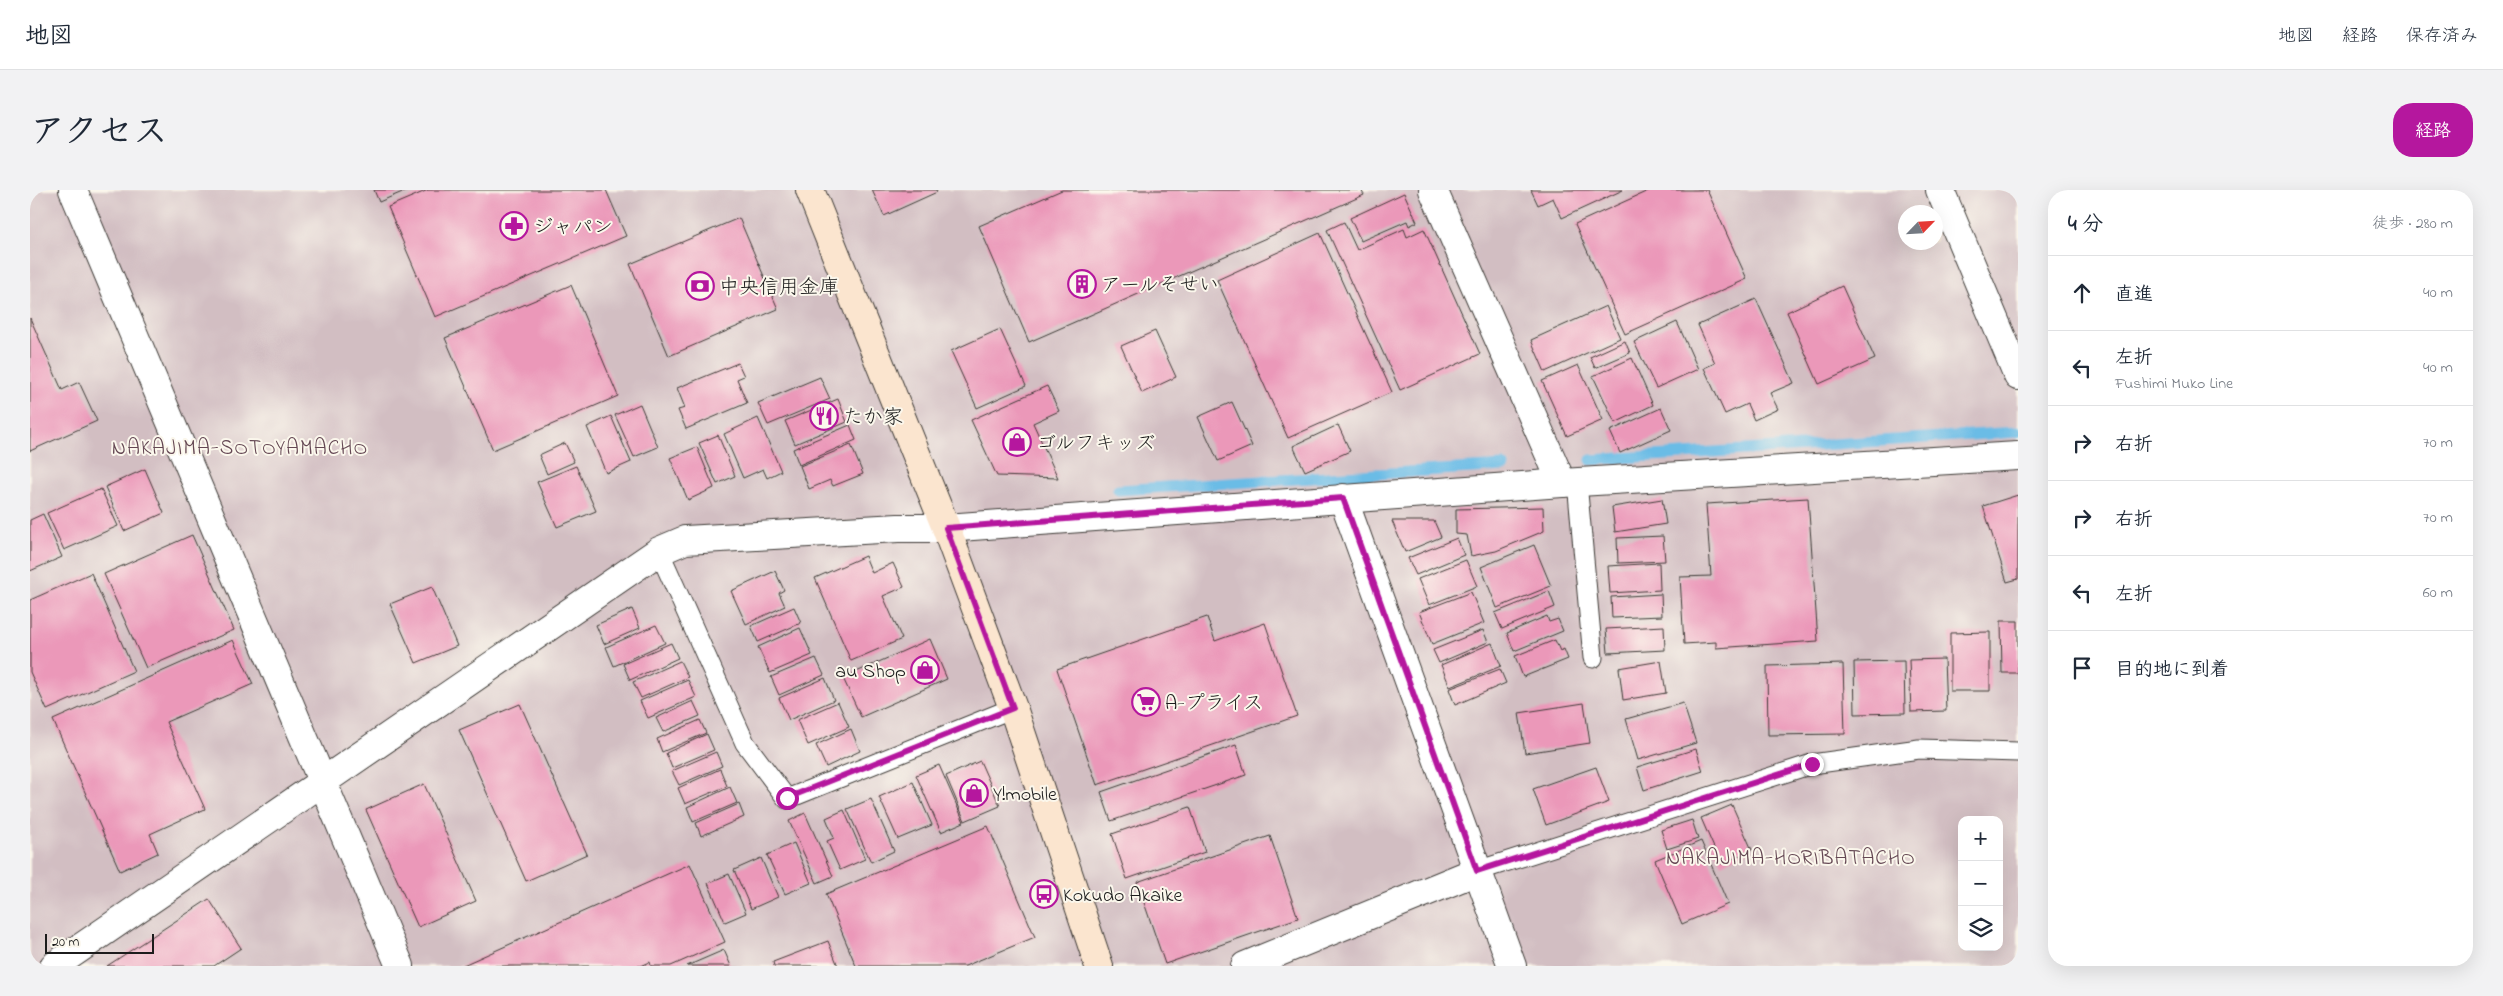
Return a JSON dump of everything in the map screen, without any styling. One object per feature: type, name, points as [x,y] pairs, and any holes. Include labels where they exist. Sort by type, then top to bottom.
[{"type":"main road","points":[[810,190],[946,528],[1013,708],[1099,966]]},
{"type":"street","points":[[73,190],[400,966]]},
{"type":"street","points":[[1433,190],[1569,482]]},
{"type":"street","points":[[1940,190],[2018,376]]},
{"type":"street","points":[[54,966],[659,551],[686,540],[898,528],[946,528],[1569,482],[2018,456]]},
{"type":"street","points":[[1343,498],[1512,966]]},
{"type":"street","points":[[1245,966],[1477,871]]},
{"type":"lane","points":[[1569,482],[1593,658]]},
{"type":"lane","points":[[659,551],[745,743],[787,798],[1013,708]]},
{"type":"lane","points":[[1477,871],[1812,764],[1919,750],[2018,752]]},
{"type":"shaded area","points":[[30,190],[2018,190],[2018,966],[30,966]]},
{"type":"building","points":[[374,190],[407,190],[379,202]]},
{"type":"building","points":[[428,190],[606,190],[626,236],[435,317],[388,207]]},
{"type":"building","points":[[872,190],[936,190],[937,192],[884,216]]},
{"type":"building","name":"アールそせい","points":[[1062,190],[1361,190],[1364,195],[1029,342],[979,226]]},
{"type":"building","points":[[1531,190],[1623,190],[1562,218],[1553,198],[1538,205]]},
{"type":"building","points":[[1650,190],[1707,190],[1747,279],[1625,334],[1575,224]]},
{"type":"building","points":[[1404,193],[1417,222],[1409,226],[1407,221],[1361,241],[1350,218]]},
{"type":"building","points":[[739,218],[778,309],[669,356],[630,264]]},
{"type":"building","points":[[1344,222],[1357,250],[1404,229],[1407,237],[1424,229],[1480,354],[1400,390],[1327,230]]},
{"type":"building","points":[[1320,233],[1392,392],[1288,438],[1217,280]]},
{"type":"building","points":[[571,285],[618,396],[493,450],[445,338]]},
{"type":"building","points":[[1842,286],[1875,359],[1819,384],[1787,312]]},
{"type":"building","points":[[1756,299],[1794,383],[1770,393],[1778,409],[1754,420],[1747,404],[1725,414],[1704,368],[1715,363],[1698,325]]},
{"type":"building","points":[[1606,306],[1620,338],[1545,372],[1531,340]]},
{"type":"building","points":[[30,318],[62,390],[79,382],[97,421],[30,451]]},
{"type":"building","points":[[1677,322],[1698,369],[1656,388],[1634,342]]},
{"type":"building","points":[[1000,329],[1026,386],[977,408],[951,351]]},
{"type":"building","points":[[1155,331],[1176,377],[1142,393],[1121,346]]},
{"type":"building","points":[[1625,341],[1630,353],[1595,368],[1590,357]]},
{"type":"building","points":[[1632,358],[1653,405],[1615,423],[1593,376]]},
{"type":"building","points":[[738,363],[744,376],[737,379],[747,403],[686,429],[678,410],[685,408],[677,388]]},
{"type":"building","points":[[1578,365],[1603,420],[1567,436],[1542,381]]},
{"type":"building","points":[[820,377],[830,399],[768,425],[758,403]]},
{"type":"building","points":[[1047,386],[1059,411],[1033,423],[1058,478],[997,476],[971,420]]},
{"type":"building","points":[[838,399],[847,422],[795,444],[785,421]]},
{"type":"building","points":[[1232,402],[1252,446],[1218,461],[1198,417]]},
{"type":"building","points":[[640,404],[658,447],[634,457],[615,415]]},
{"type":"building","points":[[1661,408],[1671,430],[1620,453],[1610,431]]},
{"type":"building","points":[[611,416],[631,462],[606,473],[587,427]]},
{"type":"building","points":[[758,418],[781,471],[767,478],[763,469],[743,478],[724,434]]},
{"type":"building","points":[[850,425],[856,440],[799,465],[793,449]]},
{"type":"building","points":[[1338,425],[1350,451],[1305,471],[1293,446]]},
{"type":"building","points":[[718,435],[735,476],[717,484],[699,443]]},
{"type":"building","points":[[565,443],[574,462],[547,474],[539,455]]},
{"type":"building","points":[[851,445],[863,474],[833,486],[830,480],[809,489],[800,466]]},
{"type":"building","points":[[697,447],[714,488],[688,500],[670,458]]},
{"type":"building","points":[[576,466],[596,511],[557,527],[537,482]]},
{"type":"building","points":[[145,469],[164,513],[124,531],[105,487]]},
{"type":"building","points":[[101,489],[118,526],[64,550],[47,513]]},
{"type":"building","points":[[2018,495],[2018,579],[2007,582],[1983,506]]},
{"type":"building","points":[[1808,498],[1818,641],[1716,648],[1716,642],[1684,644],[1680,577],[1711,576],[1706,504]]},
{"type":"building","points":[[1662,499],[1666,524],[1615,532],[1612,507]]},
{"type":"building","points":[[1543,507],[1544,531],[1496,551],[1471,556],[1467,535],[1456,534],[1456,509]]},
{"type":"building","points":[[43,514],[62,557],[30,571],[30,520]]},
{"type":"building","points":[[1392,521],[1434,521],[1441,537],[1405,552]]},
{"type":"building","points":[[192,535],[234,630],[146,668],[104,574]]},
{"type":"building","points":[[1663,536],[1665,561],[1618,563],[1617,538]]},
{"type":"building","points":[[1457,538],[1464,555],[1416,575],[1408,558]]},
{"type":"building","points":[[1534,545],[1551,586],[1497,608],[1481,567]]},
{"type":"building","points":[[865,556],[872,573],[893,563],[904,587],[883,596],[902,639],[851,661],[815,578]]},
{"type":"building","points":[[1466,560],[1477,586],[1429,605],[1418,579]]},
{"type":"building","points":[[1659,563],[1660,590],[1610,593],[1608,566]]},
{"type":"building","points":[[775,571],[784,590],[779,593],[785,606],[746,624],[731,591]]},
{"type":"building","points":[[91,573],[134,671],[47,710],[30,672],[30,600]]},
{"type":"building","points":[[432,587],[457,646],[416,663],[390,604]]},
{"type":"building","points":[[1549,591],[1555,607],[1502,629],[1495,613]]},
{"type":"building","points":[[1471,592],[1484,623],[1432,644],[1419,612]]},
{"type":"building","points":[[1661,594],[1662,616],[1612,618],[1611,597]]},
{"type":"building","points":[[794,607],[801,623],[758,642],[751,626]]},
{"type":"building","points":[[632,609],[640,628],[604,644],[596,625]]},
{"type":"building","points":[[1547,616],[1549,622],[1558,619],[1563,631],[1514,651],[1507,633]]},
{"type":"building","points":[[1207,617],[1215,641],[1265,623],[1297,716],[1097,785],[1057,669]]},
{"type":"building","points":[[2001,621],[2018,621],[2018,673],[2002,673]]},
{"type":"building","points":[[656,625],[665,643],[614,666],[606,647]]},
{"type":"building","points":[[1664,626],[1665,650],[1608,653],[1606,629]]},
{"type":"building","points":[[800,628],[812,655],[770,673],[758,647]]},
{"type":"building","points":[[1483,630],[1488,642],[1439,663],[1433,650]]},
{"type":"building","points":[[1990,632],[1990,691],[1950,691],[1950,633]]},
{"type":"building","points":[[930,639],[947,679],[861,717],[843,678]]},
{"type":"building","points":[[233,640],[253,684],[166,722],[205,809],[150,834],[158,853],[120,871],[53,720]]},
{"type":"building","points":[[1555,640],[1560,651],[1564,649],[1568,659],[1523,677],[1515,656]]},
{"type":"building","points":[[671,643],[678,658],[630,680],[623,664]]},
{"type":"building","points":[[1492,643],[1501,666],[1450,687],[1441,665]]},
{"type":"building","points":[[816,658],[824,675],[779,695],[771,677]]},
{"type":"building","points":[[1944,659],[1946,711],[1911,712],[1909,660]]},
{"type":"building","points":[[680,661],[688,677],[641,698],[633,682]]},
{"type":"building","points":[[1661,661],[1666,693],[1623,700],[1619,668]]},
{"type":"building","points":[[1904,661],[1905,713],[1855,714],[1854,662]]},
{"type":"building","points":[[1843,664],[1845,734],[1768,735],[1767,666]]},
{"type":"building","points":[[1500,669],[1506,683],[1455,705],[1449,689]]},
{"type":"building","points":[[825,678],[834,700],[789,720],[779,698]]},
{"type":"building","points":[[688,680],[696,697],[648,718],[640,701]]},
{"type":"building","points":[[693,701],[700,716],[663,732],[656,718]]},
{"type":"building","points":[[838,702],[849,727],[808,745],[797,720]]},
{"type":"building","points":[[1584,703],[1590,743],[1525,753],[1519,713]]},
{"type":"building","points":[[1683,703],[1696,743],[1638,760],[1626,719]]},
{"type":"building","points":[[520,704],[587,854],[526,881],[459,730]]},
{"type":"building","points":[[700,720],[706,733],[662,752],[657,739]]},
{"type":"building","points":[[851,729],[860,751],[826,767],[816,745]]},
{"type":"building","points":[[707,734],[714,750],[672,768],[666,753]]},
{"type":"building","points":[[1236,745],[1246,775],[1111,821],[1101,792]]},
{"type":"building","points":[[1696,749],[1703,771],[1644,790],[1637,767]]},
{"type":"building","points":[[716,752],[722,766],[679,785],[672,771]]},
{"type":"building","points":[[980,761],[1000,806],[965,821],[946,776]]},
{"type":"building","points":[[939,765],[964,822],[941,832],[916,775]]},
{"type":"building","points":[[1596,767],[1609,802],[1546,825],[1533,789]]},
{"type":"building","points":[[720,769],[727,786],[685,804],[678,788]]},
{"type":"building","points":[[913,782],[932,825],[898,839],[879,797]]},
{"type":"building","points":[[424,784],[476,901],[418,927],[366,810]]},
{"type":"building","points":[[730,787],[737,803],[693,822],[687,807]]},
{"type":"building","points":[[871,799],[894,851],[871,862],[847,809]]},
{"type":"building","points":[[739,804],[744,817],[701,836],[696,823]]},
{"type":"building","points":[[1732,805],[1752,850],[1721,864],[1701,818]]},
{"type":"building","points":[[1190,807],[1205,852],[1127,879],[1112,834]]},
{"type":"building","points":[[844,810],[865,859],[840,870],[827,841],[834,838],[826,818]]},
{"type":"building","points":[[805,813],[833,876],[817,883],[789,821]]},
{"type":"building","points":[[1692,820],[1698,839],[1667,849],[1661,830]]},
{"type":"building","points":[[988,826],[1035,937],[965,966],[856,966],[826,894]]},
{"type":"building","points":[[1270,836],[1298,918],[1165,964],[1137,882]]},
{"type":"building","points":[[1701,841],[1728,904],[1682,924],[1655,860]]},
{"type":"building","points":[[794,843],[811,883],[785,894],[767,855]]},
{"type":"building","points":[[761,858],[778,897],[751,909],[734,870]]},
{"type":"building","points":[[690,864],[725,942],[671,966],[651,966],[650,962],[641,966],[461,966]]},
{"type":"building","points":[[729,874],[746,913],[725,922],[708,883]]},
{"type":"building","points":[[209,899],[241,948],[214,966],[107,966]]},
{"type":"building","points":[[828,941],[838,966],[774,966],[773,962]]},
{"type":"building","points":[[724,950],[731,966],[687,966]]},
{"type":"waterway","points":[[1591,460],[2017,432]]},
{"type":"waterway","points":[[1118,490],[1504,466]]},
{"type":"place","name":"ジャパン","points":[[514,226]]},
{"type":"place","name":"アールそせい","points":[[1082,284]]},
{"type":"place","name":"中央信用金庫","points":[[700,286]]},
{"type":"place","name":"たか家","points":[[824,416]]},
{"type":"place","name":"ゴルフキッズ","points":[[1017,442]]},
{"type":"place","name":"au Shop","points":[[925,670]]},
{"type":"place","name":"A-プライス","points":[[1146,702]]},
{"type":"place","name":"Y!mobile","points":[[974,793]]},
{"type":"place","name":"Kokudo Akaike","points":[[1044,894]]},
{"type":"district","name":"NAKAJIMA-SOTOYAMACHO","points":[[240,447]]},
{"type":"district","name":"NAKAJIMA-HORIBATACHO","points":[[1791,857]]},
{"type":"route","points":[[787,798],[1013,708],[946,528],[1343,498],[1477,871],[1812,764]]}]
